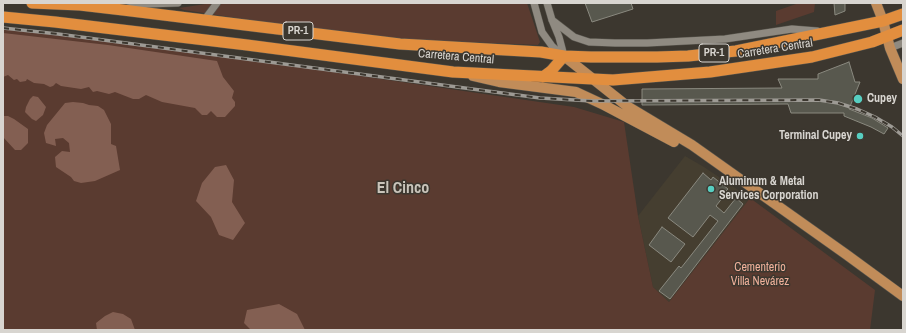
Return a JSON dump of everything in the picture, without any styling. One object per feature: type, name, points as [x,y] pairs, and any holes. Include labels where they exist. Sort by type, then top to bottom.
[{"type":"highway","name":"Carretera Central","points":[[32,3],[80,5],[205,19],[400,44],[541,52],[564,56],[637,58],[688,56],[736,51],[883,21],[903,14]]},
{"type":"highway","name":"Carretera Central","points":[[3,17],[247,45],[453,72],[593,80],[613,80],[710,72],[812,57],[872,42],[903,30]]},
{"type":"highway","points":[[543,77],[551,71],[564,56]]},
{"type":"main road","points":[[876,3],[883,21],[890,48],[903,79]]},
{"type":"main road","points":[[564,56],[627,106],[692,145],[903,296]]},
{"type":"main road","points":[[453,72],[499,82],[576,92],[604,105],[656,134],[715,162]]},
{"type":"main road","points":[[873,274],[903,290]]},
{"type":"street","points":[[123,10],[147,4],[178,3]]},
{"type":"street","points":[[205,19],[216,3]]},
{"type":"street","points":[[534,3],[542,32],[552,46],[564,56]]},
{"type":"street","points":[[547,3],[564,56]]},
{"type":"street","points":[[552,20],[574,37],[589,42],[647,43],[726,39],[792,29],[828,32]]},
{"type":"street","points":[[890,48],[903,43]]},
{"type":"shaded area","points":[[3,33],[108,45],[217,61],[223,77],[234,91],[232,98],[235,102],[235,106],[225,117],[217,117],[211,111],[207,115],[202,115],[195,108],[162,102],[146,95],[139,99],[133,99],[115,92],[109,94],[97,91],[93,92],[89,87],[81,89],[61,86],[56,83],[50,87],[44,84],[34,83],[27,79],[26,81],[20,82],[17,79],[14,80],[8,75],[3,77]]},
{"type":"shaded area","points":[[33,96],[38,97],[46,107],[43,115],[36,121],[25,112],[30,99]]},
{"type":"shaded area","points":[[73,102],[98,106],[104,110],[111,124],[111,144],[116,146],[120,170],[95,181],[81,183],[74,181],[71,177],[56,167],[55,157],[62,151],[70,152],[69,143],[63,138],[55,139],[56,146],[46,143],[44,133],[47,125],[65,103]]},
{"type":"shaded area","points":[[3,116],[8,116],[14,119],[28,129],[28,143],[21,150],[15,150],[3,137]]},
{"type":"shaded area","points":[[685,156],[750,198],[669,302],[653,287],[638,216]]},
{"type":"shaded area","points":[[226,165],[234,180],[232,202],[245,223],[233,240],[219,235],[211,217],[196,201],[202,183],[215,167]]},
{"type":"shaded area","points":[[279,304],[297,314],[305,330],[251,330],[244,323],[247,310]]},
{"type":"shaded area","points":[[113,312],[123,314],[131,319],[135,330],[97,330],[96,323]]},
{"type":"green space","points":[[212,3],[527,3],[540,42],[538,45],[387,37],[256,21],[179,8]]},
{"type":"green space","points":[[799,3],[815,3],[814,12],[776,25],[776,11]]},
{"type":"green space","name":"Cementerio Villa Nevárez","points":[[3,27],[154,46],[574,107],[624,122],[638,216],[653,287],[669,302],[750,198],[875,290],[870,330],[3,330]]},
{"type":"building","points":[[585,3],[631,3],[633,9],[592,22]]},
{"type":"building","points":[[834,3],[845,3],[845,11],[835,15]]},
{"type":"building","points":[[849,62],[855,82],[860,82],[849,109],[872,118],[888,128],[884,134],[844,116],[844,113],[791,113],[788,104],[642,105],[642,89],[782,88],[778,79],[818,79],[818,74]]},
{"type":"building","points":[[703,173],[711,180],[713,177],[728,189],[716,206],[724,213],[736,198],[743,204],[670,299],[659,291],[679,266],[681,268],[718,221],[710,215],[693,237],[668,218]]},
{"type":"building","points":[[662,227],[685,244],[671,262],[649,245]]},
{"type":"railway","points":[[3,28],[540,98],[592,101],[819,100],[838,103],[857,109],[875,117],[892,127],[903,136]]},
{"type":"place","name":"Cupey","points":[[858,99]]},
{"type":"place","name":"Terminal Cupey","points":[[860,136]]},
{"type":"place","name":"Aluminum & Metal Services Corporation","points":[[711,189]]},
{"type":"district","name":"El Cinco","points":[[403,189]]}]
